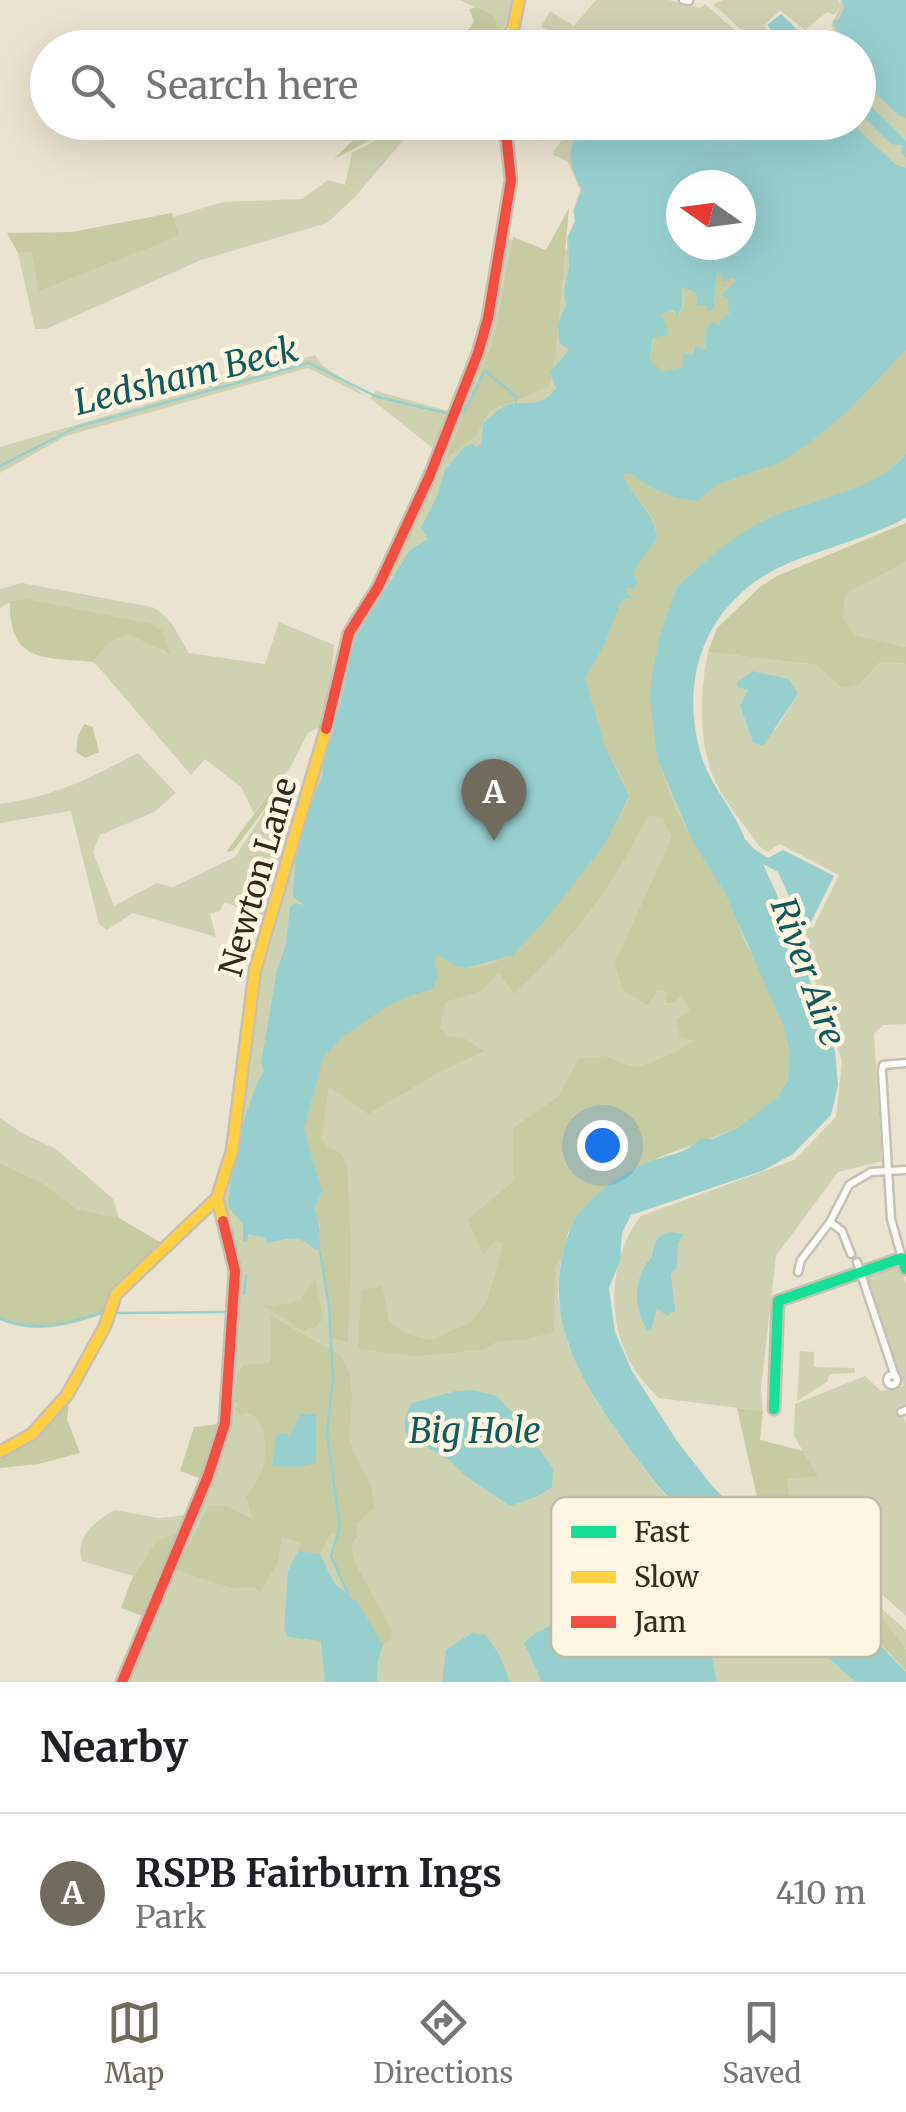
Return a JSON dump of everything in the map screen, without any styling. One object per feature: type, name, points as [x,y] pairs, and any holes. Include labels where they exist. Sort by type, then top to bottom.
[{"type":"street","points":[[512,30],[519,0]]},
{"type":"street","points":[[510,30],[513,26]]},
{"type":"street","name":"Newton Lane","points":[[217,1198],[232,1151],[255,970],[336,694],[344,648],[378,587],[424,488],[478,353],[506,216],[511,164],[505,140]]},
{"type":"street","points":[[774,1409],[778,1302],[854,1259],[904,1264],[891,1218],[882,1065],[906,1063]]},
{"type":"street","points":[[799,1272],[801,1260],[830,1222],[849,1185],[871,1172],[906,1170]]},
{"type":"street","points":[[0,1452],[32,1434],[67,1395],[105,1326],[116,1294],[217,1198],[235,1271],[225,1423],[208,1476],[122,1682]]},
{"type":"street","points":[[830,1222],[842,1231],[899,1380]]},
{"type":"green space","points":[[459,0],[514,0],[504,30],[499,30],[494,15]]},
{"type":"green space","points":[[596,0],[669,0],[700,8],[705,4],[735,30],[541,27],[550,11],[574,26]]},
{"type":"green space","points":[[723,0],[839,0],[840,4],[841,0],[906,0],[906,453],[739,535],[685,580],[660,636],[739,926],[657,1158],[568,1232],[558,1296],[568,1344],[596,1401],[667,1497],[551,1497],[551,1657],[828,1657],[855,1682],[126,1682],[232,1419],[236,1302],[240,1302],[241,1295],[221,1190],[236,1143],[260,962],[351,635],[380,588],[484,348],[505,237],[559,258],[567,248],[580,190],[568,162],[552,154],[562,140],[876,140],[876,30],[834,30],[831,25],[840,7],[834,15],[827,12],[805,30],[780,10],[764,26],[767,30],[741,30],[713,4]]},
{"type":"green space","points":[[476,7],[494,15],[499,30],[468,30],[474,21],[469,9]]},
{"type":"green space","points":[[353,140],[370,140],[334,159]]},
{"type":"green space","points":[[377,140],[404,140],[327,223],[201,260],[46,329],[35,329],[18,253],[31,251],[39,290],[178,236],[173,217],[223,202],[302,199],[328,180],[345,185],[352,153]]},
{"type":"green space","points":[[569,208],[549,387],[489,411],[476,436],[446,458],[493,343],[513,237],[546,250]]},
{"type":"green space","points":[[172,213],[179,236],[39,291],[31,252],[18,253],[7,233],[72,232]]},
{"type":"green space","points":[[717,273],[736,280],[724,290],[730,313],[721,325],[711,323],[705,350],[694,346],[684,364],[664,373],[649,360],[660,313],[680,313],[686,298],[682,287],[696,293],[697,306],[714,309]]},
{"type":"green space","points":[[906,350],[906,453],[879,477],[753,527],[689,576],[674,595],[657,658],[652,703],[662,771],[675,807],[726,894],[783,1021],[791,1057],[783,1090],[771,1105],[737,1128],[639,1167],[592,1199],[571,1226],[562,1258],[555,1266],[554,1332],[453,1353],[416,1356],[358,1349],[361,1291],[382,1285],[389,1321],[406,1334],[431,1340],[471,1322],[487,1302],[503,1245],[496,1240],[483,1255],[468,1219],[514,1181],[513,1128],[559,1096],[578,1059],[604,1056],[636,1068],[677,1052],[693,1040],[680,1037],[676,1020],[690,1011],[681,995],[674,1003],[665,1003],[668,992],[658,990],[647,1005],[623,991],[615,963],[672,837],[663,819],[648,815],[590,911],[514,994],[499,973],[481,991],[445,1002],[440,1028],[447,1036],[464,1038],[484,1051],[368,1114],[329,1087],[321,1139],[339,1152],[347,1164],[351,1249],[348,1342],[329,1338],[323,1256],[317,1237],[321,1226],[314,1209],[322,1191],[304,1129],[323,1058],[342,1037],[382,1010],[433,989],[438,976],[434,960],[439,954],[452,964],[468,968],[518,951],[605,844],[629,799],[604,744],[585,677],[603,648],[622,599],[635,596],[625,593],[625,589],[637,585],[633,572],[657,532],[652,517],[623,475],[630,473],[662,492],[698,501],[716,485],[779,463],[807,445],[847,412]]},
{"type":"green space","points":[[315,355],[322,365],[368,397],[308,368],[66,436],[0,473],[0,447]]},
{"type":"green space","points":[[376,391],[448,411],[435,450],[371,399]]},
{"type":"green space","points":[[906,523],[906,562],[845,594],[843,617],[854,635],[906,647],[906,664],[880,662],[860,684],[842,688],[817,665],[708,652],[717,628],[761,586]]},
{"type":"green space","points":[[906,562],[906,647],[853,635],[843,617],[844,594]]},
{"type":"green space","points":[[22,583],[152,607],[170,622],[189,653],[265,664],[279,622],[334,645],[330,690],[319,727],[308,733],[291,766],[254,813],[241,787],[205,759],[191,775],[94,662],[107,644],[128,634],[151,642],[165,653],[167,643],[10,602],[0,608],[0,589]]},
{"type":"green space","points":[[26,599],[151,624],[162,631],[170,654],[128,634],[107,644],[94,662],[33,653],[23,647],[11,622],[10,602]]},
{"type":"green space","points":[[708,652],[817,665],[860,684],[880,662],[906,664],[906,1024],[883,1025],[874,1034],[882,1161],[838,1172],[776,1256],[761,1388],[763,1411],[658,1398],[635,1371],[624,1349],[615,1310],[614,1290],[622,1250],[641,1216],[794,1160],[836,1117],[842,1061],[796,925],[813,928],[839,875],[780,844],[767,852],[723,796],[705,748]],"holes":[[[753,671],[789,679],[798,694],[776,729],[753,742],[740,706],[749,694]]]},
{"type":"green space","points":[[84,724],[93,727],[99,752],[85,758],[76,752]]},
{"type":"green space","points":[[138,753],[176,793],[154,812],[100,835],[93,852],[114,906],[157,883],[173,887],[235,857],[266,809],[296,820],[268,914],[260,915],[224,902],[220,911],[210,914],[216,937],[133,913],[107,930],[99,924],[71,811],[0,823],[0,804],[71,785]]},
{"type":"green space","points":[[274,787],[270,802],[233,851],[226,852]]},
{"type":"green space","points":[[0,1118],[56,1149],[113,1199],[119,1218],[77,1209],[41,1182],[0,1163]]},
{"type":"green space","points":[[0,1163],[41,1182],[77,1209],[119,1218],[167,1246],[116,1294],[109,1312],[41,1328],[0,1320]]},
{"type":"green space","points":[[898,1260],[906,1284],[906,1405],[900,1408],[906,1424],[906,1616],[881,1593],[881,1497],[790,1497],[787,1479],[817,1475],[794,1436],[795,1404],[865,1376],[881,1391],[904,1386],[860,1272]]},
{"type":"green space","points":[[315,1278],[323,1319],[314,1329],[308,1327],[305,1332],[261,1304],[274,1307],[301,1299]]},
{"type":"green space","points":[[271,1316],[340,1355],[349,1372],[349,1437],[371,1484],[374,1509],[356,1523],[357,1537],[351,1545],[355,1563],[392,1630],[391,1641],[383,1645],[333,1562],[331,1552],[339,1532],[330,1534],[320,1554],[298,1551],[301,1543],[282,1537],[278,1562],[260,1592],[254,1587],[232,1588],[176,1570],[209,1505],[228,1507],[253,1519],[246,1496],[262,1470],[265,1438],[257,1418],[247,1413],[240,1415],[235,1408],[239,1405],[235,1402],[237,1374],[243,1365],[270,1363]]},
{"type":"green space","points":[[800,1351],[814,1352],[814,1367],[855,1368],[855,1373],[830,1374],[827,1382],[797,1401]]},
{"type":"green space","points":[[69,1401],[67,1419],[80,1453],[38,1464],[0,1468],[0,1460],[38,1436]]},
{"type":"green space","points":[[737,1408],[763,1411],[760,1440],[803,1451],[818,1476],[787,1479],[790,1497],[757,1497]]},
{"type":"green space","points":[[219,1424],[202,1479],[180,1471],[194,1427]]},
{"type":"green space","points":[[115,1510],[158,1518],[187,1515],[180,1533],[158,1541],[133,1576],[82,1561],[84,1537],[94,1524]]},
{"type":"green space","points":[[180,1533],[143,1616],[121,1608],[133,1576],[158,1540]]},
{"type":"green space","points":[[881,1608],[906,1630],[906,1649],[881,1617]]},
{"type":"green space","points":[[881,1617],[906,1649],[906,1671],[881,1645]]},
{"type":"water","points":[[842,0],[906,0],[906,118],[876,94],[876,30],[837,30],[833,21],[839,19],[844,8]]},
{"type":"water","points":[[781,14],[798,30],[771,30],[767,25]]},
{"type":"water","points":[[876,111],[906,141],[906,158],[901,153],[902,145],[891,144],[876,129]]},
{"type":"water","points":[[575,140],[869,140],[895,164],[906,168],[906,350],[847,412],[807,445],[779,463],[716,485],[698,501],[662,492],[630,473],[623,475],[652,521],[657,538],[633,572],[637,584],[625,589],[635,598],[622,599],[603,648],[585,677],[604,744],[629,796],[605,844],[513,955],[467,968],[455,966],[439,955],[434,960],[438,976],[433,989],[382,1010],[342,1037],[323,1058],[304,1129],[322,1191],[314,1209],[320,1251],[298,1239],[269,1243],[263,1237],[248,1234],[247,1242],[243,1241],[243,1225],[228,1206],[232,1174],[245,1118],[264,1072],[261,1063],[290,907],[294,903],[304,905],[293,897],[295,862],[313,796],[322,778],[325,747],[340,706],[355,638],[410,550],[428,539],[421,528],[445,470],[464,447],[482,443],[483,423],[498,410],[510,404],[544,400],[556,388],[550,372],[569,350],[559,342],[558,324],[566,306],[568,237],[582,190],[570,156]],"holes":[[[717,273],[721,273],[724,282],[732,277],[736,280],[722,294],[729,300],[730,313],[720,320],[721,325],[711,322],[706,332],[706,350],[695,346],[693,355],[684,353],[682,367],[664,372],[649,360],[653,338],[667,335],[660,314],[672,310],[675,317],[682,303],[682,287],[696,293],[697,306],[706,306],[708,311],[714,309]]]},
{"type":"water","points":[[906,453],[906,518],[791,562],[763,577],[739,595],[720,617],[697,668],[693,697],[702,758],[745,839],[768,858],[783,850],[834,876],[810,924],[799,919],[778,872],[763,864],[789,921],[835,1051],[838,1085],[831,1115],[793,1154],[762,1171],[631,1215],[622,1233],[620,1261],[609,1288],[615,1332],[632,1371],[677,1441],[723,1497],[669,1497],[600,1406],[571,1350],[562,1321],[562,1258],[578,1215],[617,1180],[644,1164],[681,1152],[699,1139],[712,1139],[739,1127],[778,1097],[788,1080],[790,1051],[784,1027],[724,891],[693,842],[657,758],[650,698],[660,636],[677,587],[719,550],[753,526],[861,486],[894,466]]},
{"type":"water","points":[[753,671],[789,679],[798,694],[763,746],[753,742],[740,706],[748,690],[738,687],[737,682]]},
{"type":"water","points":[[671,1232],[684,1234],[678,1243],[677,1267],[671,1274],[675,1311],[667,1316],[657,1308],[651,1331],[639,1311],[638,1283],[657,1240]]},
{"type":"water","name":"Big Hole","points":[[473,1390],[497,1396],[515,1416],[553,1468],[552,1487],[510,1506],[468,1478],[448,1459],[407,1436],[405,1419],[412,1403]]},
{"type":"water","points":[[300,1414],[316,1414],[316,1463],[272,1466],[277,1433],[289,1434],[286,1445]]},
{"type":"water","points":[[298,1551],[320,1554],[334,1583],[358,1603],[383,1645],[377,1682],[325,1682],[321,1641],[288,1637],[284,1629],[288,1571]]},
{"type":"water","points":[[551,1626],[551,1657],[712,1657],[717,1682],[542,1682],[524,1643]]},
{"type":"water","points":[[472,1633],[486,1635],[510,1682],[442,1682],[446,1650]]},
{"type":"water","points":[[881,1646],[906,1672],[906,1682],[855,1682],[828,1657],[881,1657]]},
{"type":"waterway","name":"Ledsham Beck","points":[[0,466],[77,427],[309,363],[375,396],[445,413]]},
{"type":"waterway","points":[[464,412],[485,371],[516,396],[516,404]]},
{"type":"waterway","points":[[320,1251],[329,1307],[333,1378],[327,1434],[340,1525],[331,1556],[348,1594]]},
{"type":"waterway","points":[[244,1294],[246,1276]]},
{"type":"waterway","points":[[0,1318],[39,1326],[103,1312]]},
{"type":"waterway","points":[[118,1313],[224,1312]]},
{"type":"traffic: fast","points":[[774,1409],[778,1301],[902,1258],[906,1269]]},
{"type":"traffic: slow","points":[[513,30],[519,0]]},
{"type":"traffic: slow","points":[[223,1221],[217,1198],[232,1151],[255,970],[326,729]]},
{"type":"traffic: slow","points":[[0,1452],[32,1434],[67,1395],[105,1326],[116,1294],[217,1198]]},
{"type":"traffic: jam","points":[[326,729],[349,633],[378,587],[430,475],[478,353],[488,318],[511,180],[506,140]]},
{"type":"traffic: jam","points":[[122,1682],[208,1476],[225,1423],[235,1271],[223,1221]]},
{"type":"place","name":"RSPB Fairburn Ings","points":[[494,841]]},
{"type":"water label","name":"River Aire","points":[[808,972]]}]
